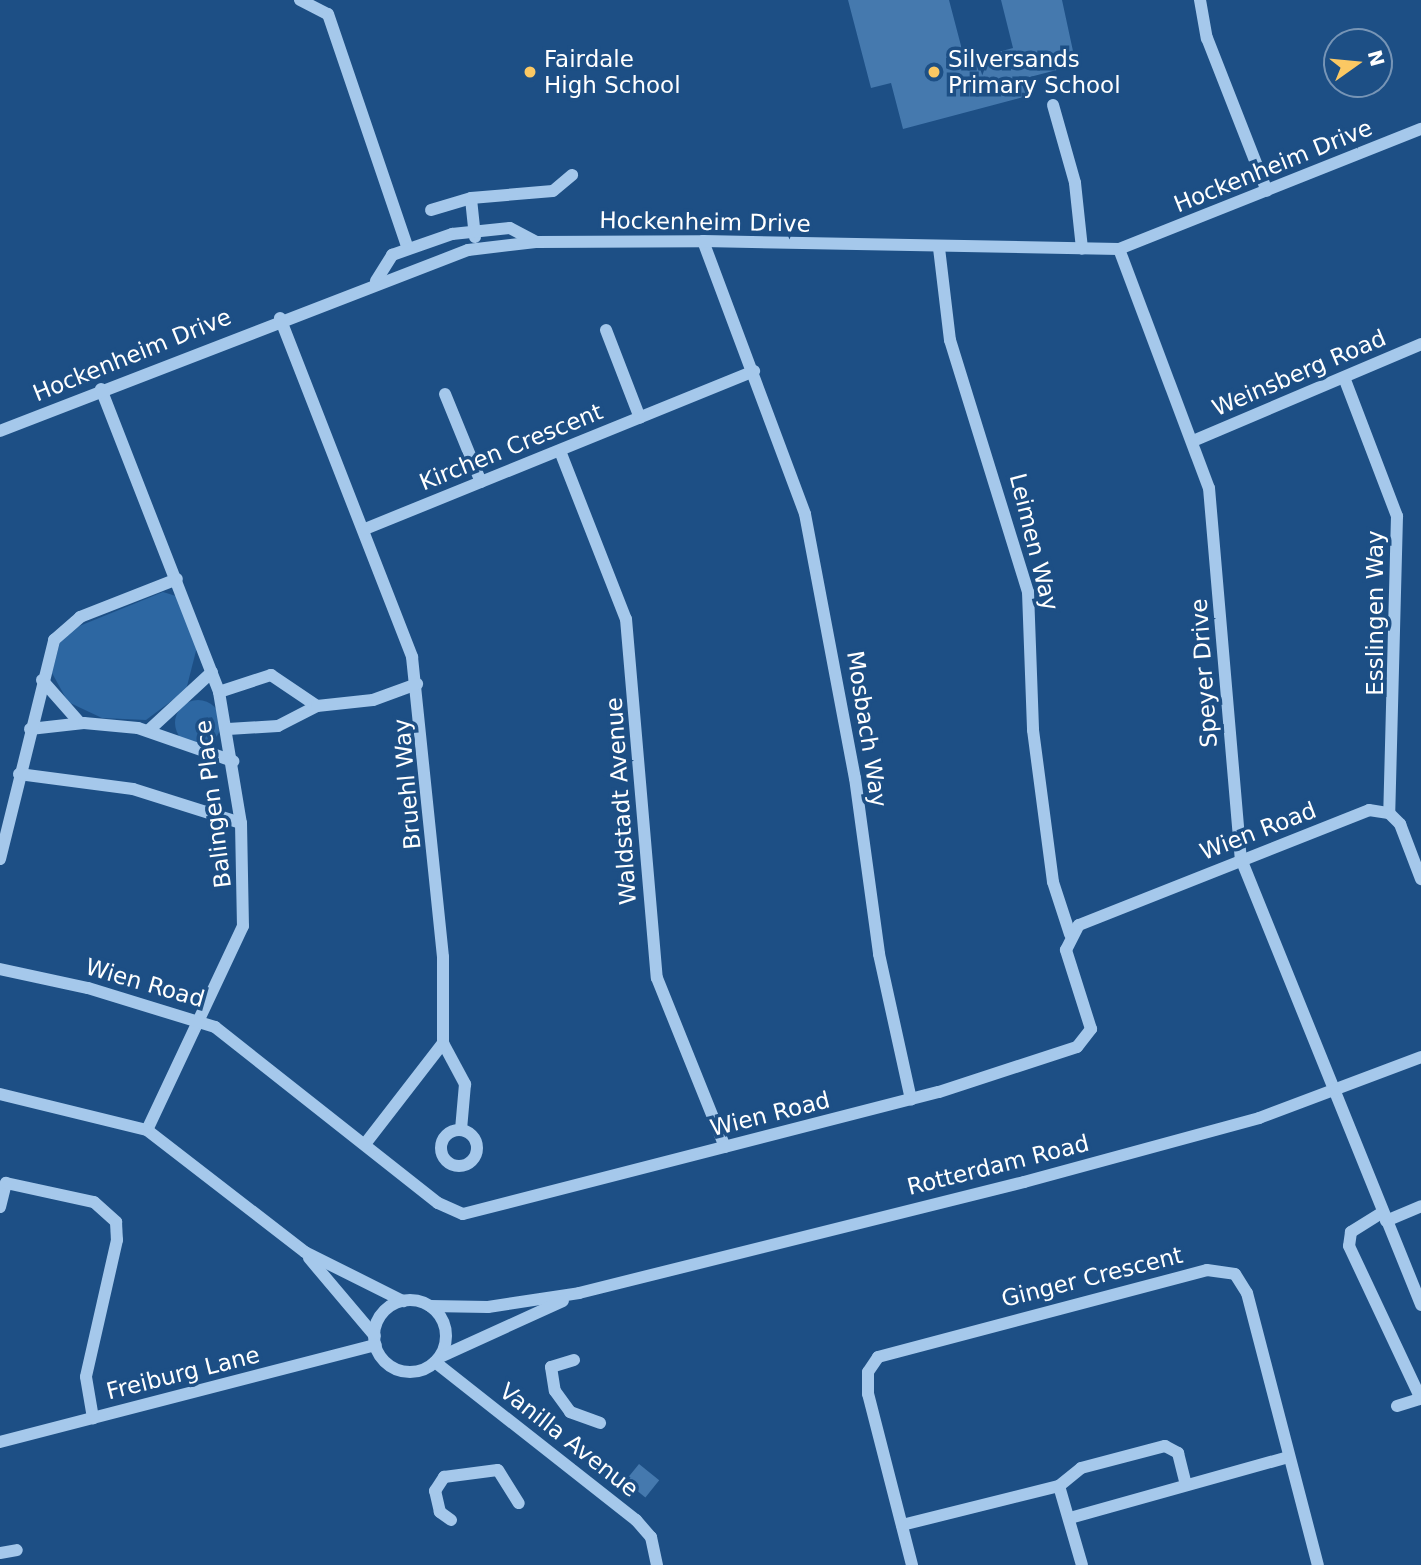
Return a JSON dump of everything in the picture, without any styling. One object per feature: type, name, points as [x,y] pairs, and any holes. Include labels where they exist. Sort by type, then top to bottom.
[{"type":"street","points":[[300,0],[328,14],[408,249]]},
{"type":"street","points":[[1200,0],[1207,38],[1267,191]]},
{"type":"street","points":[[1053,105],[1075,183],[1082,249]]},
{"type":"street","name":"Hockenheim Drive","points":[[0,431],[376,281],[477,248],[536,242],[703,241],[939,248],[1119,249],[1421,130]]},
{"type":"street","points":[[431,210],[471,198],[553,191],[572,175]]},
{"type":"street","points":[[471,198],[477,248]]},
{"type":"street","points":[[376,281],[385,261],[408,249],[474,230],[510,228],[536,242]]},
{"type":"street","points":[[703,241],[754,371]]},
{"type":"street","name":"Leimen Way","points":[[939,248],[950,340],[1028,592],[1033,730],[1053,882],[1070,934]]},
{"type":"street","name":"Speyer Drive","points":[[1119,249],[1193,441],[1213,512],[1241,859],[1332,1093],[1421,1305]]},
{"type":"street","points":[[280,318],[365,529]]},
{"type":"street","points":[[606,330],[640,418]]},
{"type":"street","name":"Weinsberg Road","points":[[1193,441],[1345,380],[1421,344]]},
{"type":"street","name":"Kirchen Crescent","points":[[365,529],[754,371]]},
{"type":"street","name":"Mosbach Way","points":[[754,371],[799,493],[828,616],[878,954],[911,1100]]},
{"type":"street","name":"Esslingen Way","points":[[1345,380],[1396,516],[1389,813]]},
{"type":"street","name":"Balingen Place","points":[[101,389],[219,692],[228,729],[241,823],[243,926],[202,1020],[147,1130]]},
{"type":"street","points":[[445,394],[481,482]]},
{"type":"street","name":"Waldstadt Avenue","points":[[559,450],[626,619],[657,978],[725,1147]]},
{"type":"street","name":"Bruehl Way","points":[[365,529],[409,645],[417,684],[443,957],[443,1043],[465,1084],[461,1130]]},
{"type":"street","points":[[0,859],[54,640],[73,622],[177,579]]},
{"type":"street","points":[[148,731],[212,672]]},
{"type":"street","points":[[219,692],[271,675],[317,706]]},
{"type":"street","points":[[42,680],[80,723]]},
{"type":"street","points":[[228,729],[278,726],[317,706],[373,700],[417,684]]},
{"type":"street","points":[[30,729],[80,723],[148,731],[233,761]]},
{"type":"street","points":[[19,775],[133,789],[241,823]]},
{"type":"street","name":"Wien Road","points":[[0,969],[202,1020],[438,1203],[463,1214],[911,1100],[1087,1038],[1089,1013],[1066,950],[1070,934],[1241,859],[1369,810],[1389,813]]},
{"type":"street","points":[[1389,813],[1405,833],[1421,879]]},
{"type":"street","points":[[365,1144],[443,1043]]},
{"type":"street","name":"Rotterdam Road","points":[[430,1306],[502,1306],[579,1293],[1024,1181],[1332,1093],[1421,1057]]},
{"type":"street","points":[[0,1094],[147,1130],[305,1252],[403,1301],[430,1306],[445,1329],[438,1359],[403,1371],[388,1364],[375,1340],[305,1252]]},
{"type":"street","points":[[0,1207],[3,1182],[93,1202],[118,1227],[86,1377],[93,1418]]},
{"type":"street","points":[[1397,1406],[1417,1396],[1349,1246],[1351,1232],[1384,1216],[1421,1206]]},
{"type":"street","name":"Ginger Crescent","points":[[912,1565],[868,1394],[867,1372],[878,1357],[1207,1270],[1235,1274],[1247,1293],[1287,1457],[1318,1565]]},
{"type":"street","name":"Rotterdam Road","points":[[438,1359],[579,1293]]},
{"type":"street","points":[[375,1340],[383,1313],[403,1301]]},
{"type":"street","name":"Freiburg Lane","points":[[0,1441],[375,1340]]},
{"type":"street","name":"Vanilla Avenue","points":[[438,1359],[636,1520],[651,1538],[657,1565]]},
{"type":"street","points":[[574,1360],[551,1367],[555,1391],[570,1412],[600,1423]]},
{"type":"street","points":[[902,1525],[1059,1486],[1081,1468],[1167,1446],[1178,1453],[1186,1485]]},
{"type":"street","points":[[1070,1518],[1287,1457]]},
{"type":"street","points":[[451,1520],[440,1512],[435,1491],[444,1477],[498,1470],[519,1503]]},
{"type":"street","points":[[1059,1486],[1082,1565]]},
{"type":"street","points":[[0,1553],[17,1549]]},
{"type":"shaded area","points":[[163,592],[176,596],[197,647],[186,690],[146,720],[102,718],[68,702],[52,673],[60,642],[72,629]]},
{"type":"shaded area","points":[[198,700],[214,707],[221,723],[214,739],[198,746],[182,739],[175,723],[182,707]]},
{"type":"building","points":[[848,0],[949,0],[965,61],[1013,48],[1001,0],[1062,0],[1076,65],[1026,78],[1031,95],[903,129],[891,83],[871,88]]},
{"type":"building","points":[[639,1464],[659,1480],[645,1497],[625,1481]]},
{"type":"place","name":"Fairdale High School","points":[[530,72]]},
{"type":"place","name":"Silversands Primary School","points":[[934,72]]}]
